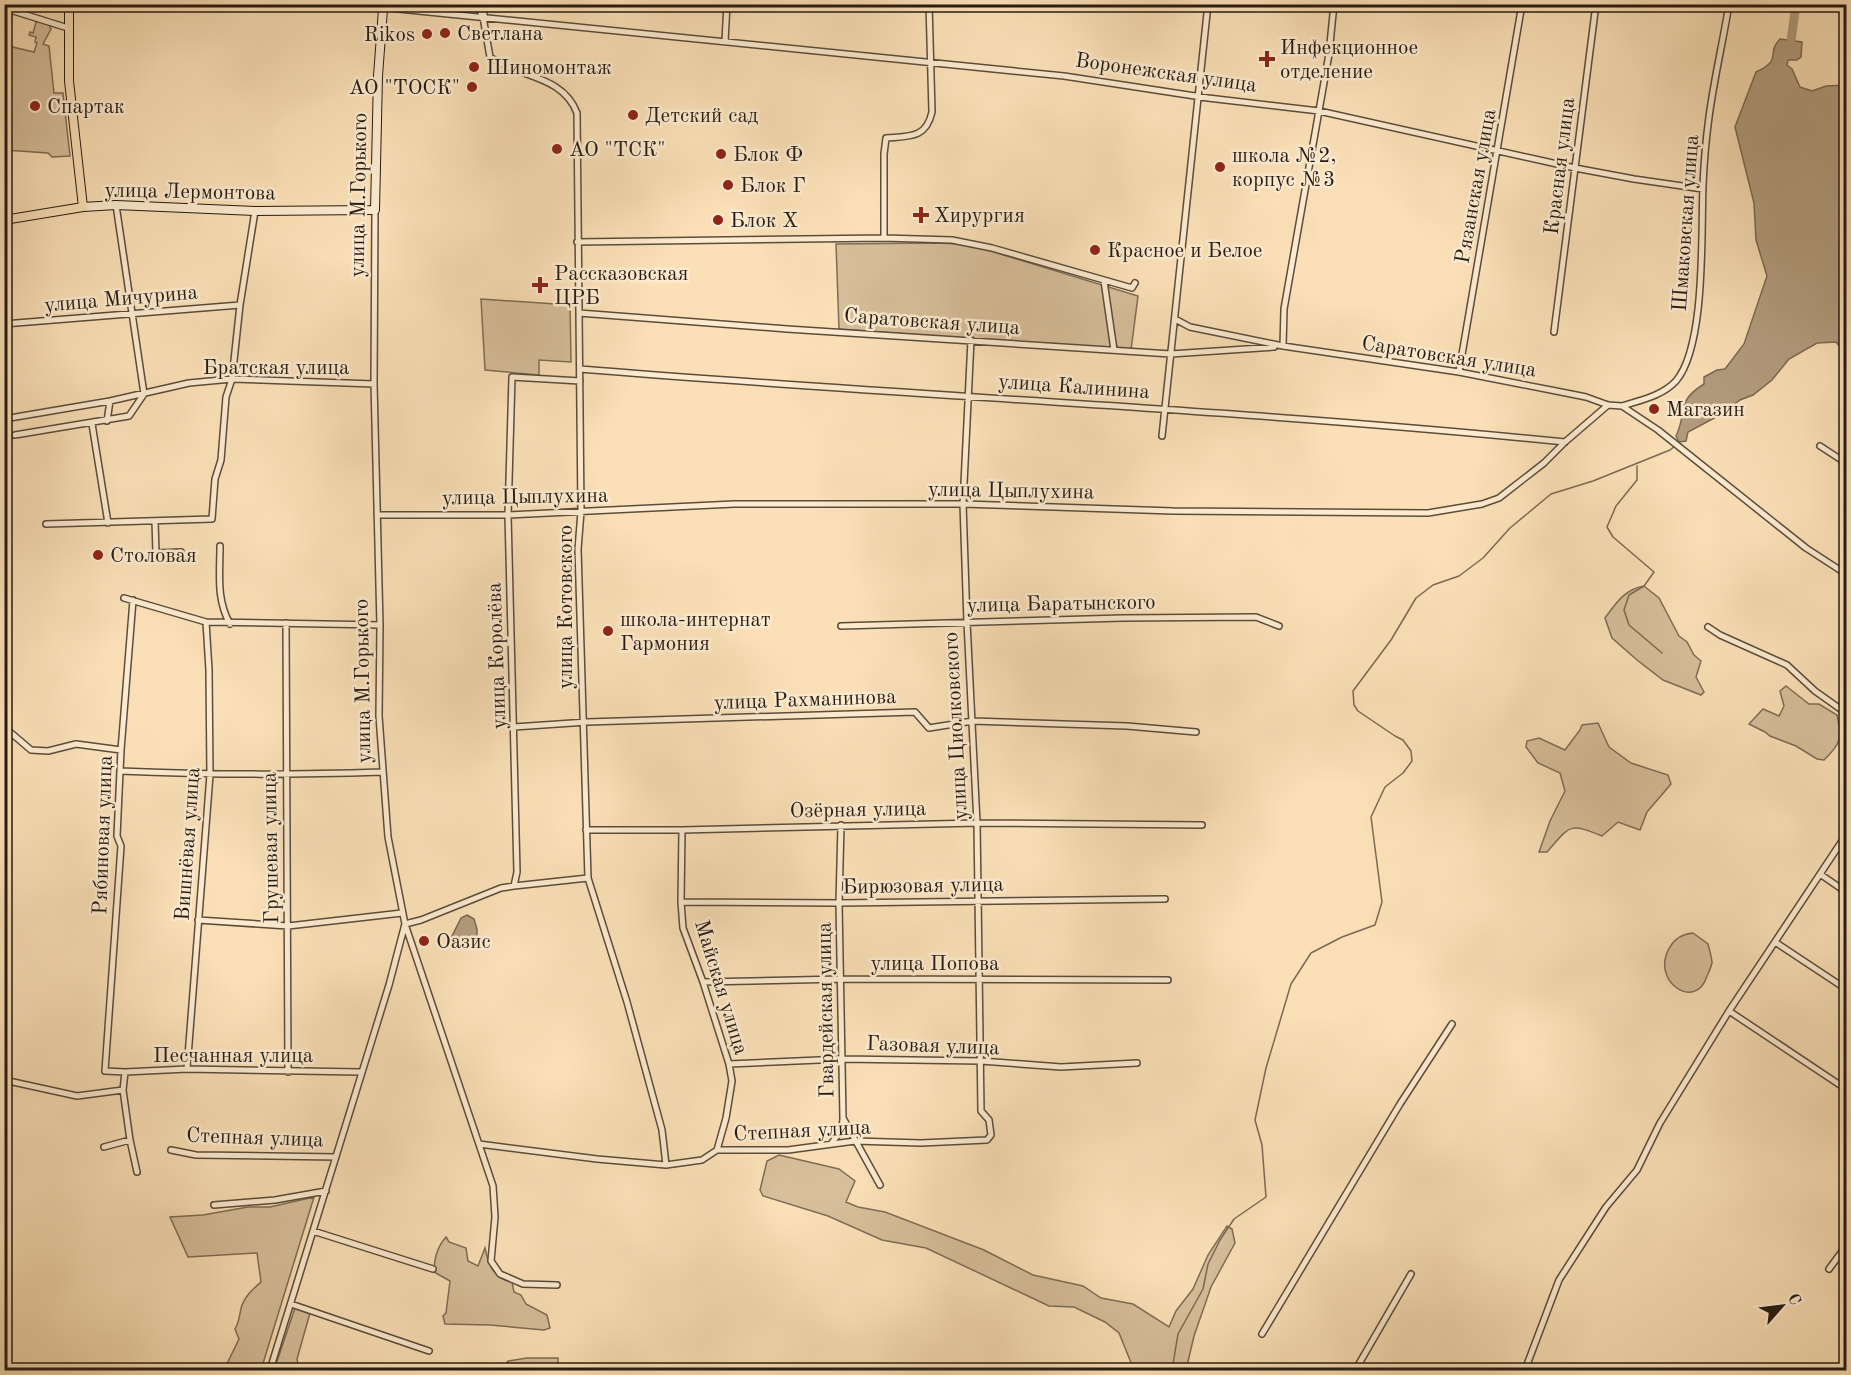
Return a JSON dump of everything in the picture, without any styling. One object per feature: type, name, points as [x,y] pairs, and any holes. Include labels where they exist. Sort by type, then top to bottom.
[{"type":"main road","points":[[69,4],[69,81],[83,207]]},
{"type":"main road","name":"улица Лермонтова","points":[[4,220],[83,207]]},
{"type":"street","name":"Воронежская улица","points":[[349,4],[1064,76],[1319,111],[1575,168],[1703,189]]},
{"type":"street","points":[[481,4],[483,18]]},
{"type":"street","points":[[725,41],[727,4]]},
{"type":"street","points":[[884,238],[886,138],[917,134],[928,125],[932,112],[929,4]]},
{"type":"street","points":[[1162,436],[1208,4]]},
{"type":"street","points":[[1283,346],[1284,309],[1329,54],[1334,4]]},
{"type":"street","name":"Рязанская улица","points":[[1460,372],[1522,4]]},
{"type":"street","name":"Красная улица","points":[[1554,332],[1596,4]]},
{"type":"street","name":"Шмаковская улица","points":[[1623,406],[1660,393],[1676,381],[1687,361],[1694,337],[1700,282],[1703,189],[1709,115],[1729,4]]},
{"type":"street","points":[[4,8],[68,28]]},
{"type":"street","name":"улица М.Горького","points":[[383,9],[378,76],[374,384],[380,625],[378,716],[388,837],[405,924],[493,1186],[495,1217],[491,1261],[500,1275],[523,1284],[557,1285]]},
{"type":"street","name":"улица Котовского","points":[[483,18],[490,57],[552,84],[570,97],[578,125],[581,512],[578,549],[588,878],[627,1002],[662,1130],[666,1165]]},
{"type":"street","points":[[15,435],[92,424],[129,416],[144,394],[130,313],[116,205]]},
{"type":"street","name":"улица Лермонтова","points":[[83,207],[116,205],[255,211],[375,210]]},
{"type":"street","points":[[46,524],[212,519],[226,397],[232,379],[240,305],[255,211]]},
{"type":"street","points":[[578,242],[884,238],[952,240],[975,243],[1132,288],[1135,283]]},
{"type":"street","points":[[1104,281],[1114,350]]},
{"type":"street","name":"улица Мичурина","points":[[4,324],[240,305]]},
{"type":"street","name":"Саратовская улица","points":[[579,313],[1172,354],[1283,346]]},
{"type":"street","name":"Саратовская улица","points":[[1174,319],[1190,327],[1283,346],[1460,372],[1586,397],[1608,405],[1623,406]]},
{"type":"street","name":"улица Циолковского","points":[[971,340],[963,504],[977,823],[981,1111],[989,1120],[992,1130],[987,1140]]},
{"type":"street","name":"улица Калинина","points":[[580,369],[734,382],[968,395],[1373,424],[1565,442]]},
{"type":"street","name":"улица Королёва","points":[[514,886],[517,872],[508,515],[512,377],[580,381]]},
{"type":"street","name":"Братская улица","points":[[4,418],[110,401],[189,383],[232,379],[374,384]]},
{"type":"street","points":[[107,421],[110,401]]},
{"type":"street","name":"улица Цыплухина","points":[[377,515],[508,515],[734,504],[963,504],[1173,511],[1428,513],[1482,504],[1499,498],[1544,463],[1608,405]]},
{"type":"street","points":[[1623,406],[1658,430],[1806,548],[1846,574]]},
{"type":"street","points":[[92,424],[108,523]]},
{"type":"street","points":[[1820,446],[1846,463]]},
{"type":"street","points":[[155,521],[156,553],[181,552]]},
{"type":"street","points":[[220,546],[219,593],[223,611],[230,624]]},
{"type":"street","points":[[124,598],[206,622],[380,625]]},
{"type":"street","name":"Рябиновая улица","points":[[105,1071],[121,846],[117,836],[121,750],[133,600]]},
{"type":"street","name":"улица Баратынского","points":[[841,626],[1256,617],[1279,626]]},
{"type":"street","name":"Вишнёвая улица","points":[[187,1069],[210,775],[206,622]]},
{"type":"street","name":"Грушевая улица","points":[[286,623],[288,1071]]},
{"type":"street","points":[[1708,627],[1720,635],[1787,664],[1815,691],[1846,713]]},
{"type":"street","name":"улица Рахманинова","points":[[514,727],[582,722],[915,712],[930,728],[973,721],[1127,726],[1196,732]]},
{"type":"street","points":[[4,727],[31,750],[48,751],[76,744],[121,750]]},
{"type":"street","points":[[120,771],[286,776],[381,772]]},
{"type":"street","name":"Озёрная улица","points":[[586,830],[977,823],[1202,825]]},
{"type":"street","name":"Гвардейская улица","points":[[841,825],[839,903],[843,1118],[880,1185]]},
{"type":"street","name":"Майская улица","points":[[682,830],[683,927],[703,982],[729,1064],[732,1081],[726,1118],[717,1150]]},
{"type":"street","points":[[1524,1371],[1559,1280],[1606,1207],[1637,1170],[1660,1123],[1729,1011],[1846,835]]},
{"type":"street","points":[[1820,874],[1846,892]]},
{"type":"street","points":[[270,1371],[405,924],[421,920],[501,888],[588,878]]},
{"type":"street","name":"Бирюзовая улица","points":[[681,902],[839,903],[1165,899]]},
{"type":"street","points":[[198,920],[288,926],[402,913]]},
{"type":"street","points":[[1775,942],[1846,989]]},
{"type":"street","name":"улица Попова","points":[[703,982],[842,979],[1168,980]]},
{"type":"street","points":[[1729,1011],[1846,1089]]},
{"type":"street","points":[[1262,1334],[1400,1104],[1452,1024]]},
{"type":"street","name":"Газовая улица","points":[[729,1064],[842,1059],[981,1061],[1061,1067],[1137,1064]]},
{"type":"street","name":"Песчанная улица","points":[[105,1071],[187,1069],[361,1072]]},
{"type":"street","points":[[125,1072],[123,1090],[137,1172]]},
{"type":"street","points":[[4,1080],[77,1096],[123,1090]]},
{"type":"street","points":[[831,1144],[842,1130],[843,1118]]},
{"type":"street","points":[[104,1147],[130,1140]]},
{"type":"street","name":"Степная улица","points":[[479,1144],[666,1165],[702,1160],[717,1150],[788,1150],[855,1141],[921,1143],[987,1140]]},
{"type":"street","name":"Степная улица","points":[[171,1150],[196,1155],[336,1157]]},
{"type":"street","points":[[214,1205],[275,1200],[326,1191]]},
{"type":"street","points":[[314,1231],[433,1269]]},
{"type":"street","points":[[1829,1269],[1846,1246]]},
{"type":"street","points":[[1356,1369],[1411,1274]]},
{"type":"street","points":[[291,1304],[429,1351]]},
{"type":"shaded area","name":"Спартак","points":[[37,19],[48,23],[51,29],[43,44],[49,46],[54,93],[63,93],[70,156],[52,157],[48,153],[5,150],[4,45],[34,52],[36,37],[29,35],[30,32],[33,33]]},
{"type":"shaded area","points":[[1780,39],[1802,42],[1801,57],[1797,60],[1788,60],[1787,65],[1792,69],[1800,87],[1812,91],[1826,86],[1846,85],[1846,354],[1836,342],[1817,343],[1789,359],[1772,380],[1753,395],[1740,400],[1718,416],[1688,432],[1686,441],[1679,442],[1676,436],[1689,396],[1704,384],[1704,377],[1717,370],[1725,369],[1744,344],[1767,276],[1756,240],[1754,203],[1735,127],[1756,72],[1772,60],[1774,49]]},
{"type":"shaded area","points":[[836,244],[960,244],[984,249],[1138,296],[1131,350],[839,329]]},
{"type":"shaded area","points":[[481,299],[570,305],[571,362],[539,360],[539,375],[485,370]]},
{"type":"shaded area","points":[[1644,586],[1659,598],[1679,636],[1687,642],[1694,655],[1701,661],[1696,677],[1704,692],[1701,695],[1663,680],[1612,638],[1605,618],[1626,593]]},
{"type":"shaded area","points":[[1786,686],[1809,704],[1819,704],[1837,715],[1839,740],[1824,760],[1817,759],[1796,746],[1770,736],[1749,724],[1763,709],[1779,716],[1784,706],[1780,691]]},
{"type":"shaded area","points":[[1598,723],[1609,747],[1631,763],[1668,775],[1671,784],[1647,812],[1640,830],[1618,822],[1602,836],[1582,829],[1570,829],[1547,852],[1539,852],[1550,821],[1565,791],[1560,773],[1538,763],[1526,747],[1527,741],[1539,738],[1565,750],[1582,725]]},
{"type":"shaded area","points":[[467,915],[474,919],[477,941],[451,938],[461,918]]},
{"type":"shaded area","points":[[1693,933],[1708,944],[1712,963],[1701,986],[1694,991],[1685,992],[1676,988],[1670,981],[1665,971],[1665,959],[1674,941],[1683,935]]},
{"type":"shaded area","points":[[779,1155],[839,1169],[855,1181],[846,1202],[858,1207],[885,1212],[984,1250],[1033,1275],[1083,1286],[1101,1298],[1133,1304],[1169,1327],[1176,1311],[1193,1289],[1208,1255],[1227,1226],[1232,1229],[1235,1243],[1211,1287],[1194,1336],[1186,1370],[1134,1370],[1119,1333],[1105,1322],[1074,1307],[1049,1306],[926,1248],[882,1240],[828,1216],[763,1196],[760,1190],[767,1161]]},
{"type":"shaded area","points":[[314,1197],[261,1370],[224,1370],[239,1339],[235,1329],[242,1305],[261,1282],[257,1253],[188,1257],[170,1217],[203,1215],[248,1207],[270,1207]]},
{"type":"shaded area","points":[[446,1237],[449,1242],[466,1248],[468,1261],[478,1266],[485,1248],[490,1265],[496,1274],[512,1282],[514,1292],[521,1295],[526,1304],[547,1315],[550,1328],[544,1330],[445,1324],[443,1316],[446,1313],[450,1281],[434,1272],[437,1253]]},
{"type":"shaded area","points":[[295,1308],[310,1313],[297,1359],[299,1370],[274,1370]]},
{"type":"shaded area","points":[[527,1358],[558,1358],[558,1370],[501,1370],[508,1361]]},
{"type":"waterway","points":[[1791,41],[1796,4]]},
{"type":"waterway","points":[[1172,1370],[1178,1334],[1203,1289],[1208,1264],[1220,1240],[1234,1219],[1266,1197],[1262,1145],[1255,1120],[1266,1068],[1291,984],[1311,953],[1342,937],[1375,925],[1382,902],[1371,817],[1385,787],[1403,773],[1412,761],[1411,751],[1403,740],[1358,711],[1354,705],[1353,691],[1391,640],[1416,598],[1433,585],[1459,576],[1483,558],[1510,528],[1551,494],[1593,481],[1675,446]]},
{"type":"waterway","points":[[1637,466],[1637,480],[1616,506],[1607,527],[1613,537],[1654,572],[1644,586],[1629,595],[1624,610],[1629,625],[1662,653]]},
{"type":"place","name":"Светлана","points":[[445,33]]},
{"type":"place","name":"Rikos","points":[[427,34]]},
{"type":"place","name":"Инфекционное отделение","points":[[1267,59]]},
{"type":"place","name":"Шиномонтаж","points":[[474,67]]},
{"type":"place","name":"АО \"ТОСК\"","points":[[472,87]]},
{"type":"place","name":"Спартак","points":[[35,106]]},
{"type":"place","name":"Детский сад","points":[[633,115]]},
{"type":"place","name":"АО \"ТСК\"","points":[[557,149]]},
{"type":"place","name":"Блок Ф","points":[[721,154]]},
{"type":"place","name":"школа №2, корпус №3","points":[[1220,167]]},
{"type":"place","name":"Блок Г","points":[[728,185]]},
{"type":"place","name":"Хирургия","points":[[921,215]]},
{"type":"place","name":"Блок Х","points":[[718,220]]},
{"type":"place","name":"Красное и Белое","points":[[1095,250]]},
{"type":"place","name":"Рассказовская ЦРБ","points":[[540,285]]},
{"type":"place","name":"Магазин","points":[[1654,409]]},
{"type":"place","name":"Столовая","points":[[98,555]]},
{"type":"place","name":"школа-интернат Гармония","points":[[608,631]]},
{"type":"place","name":"Оазис","points":[[424,941]]}]
